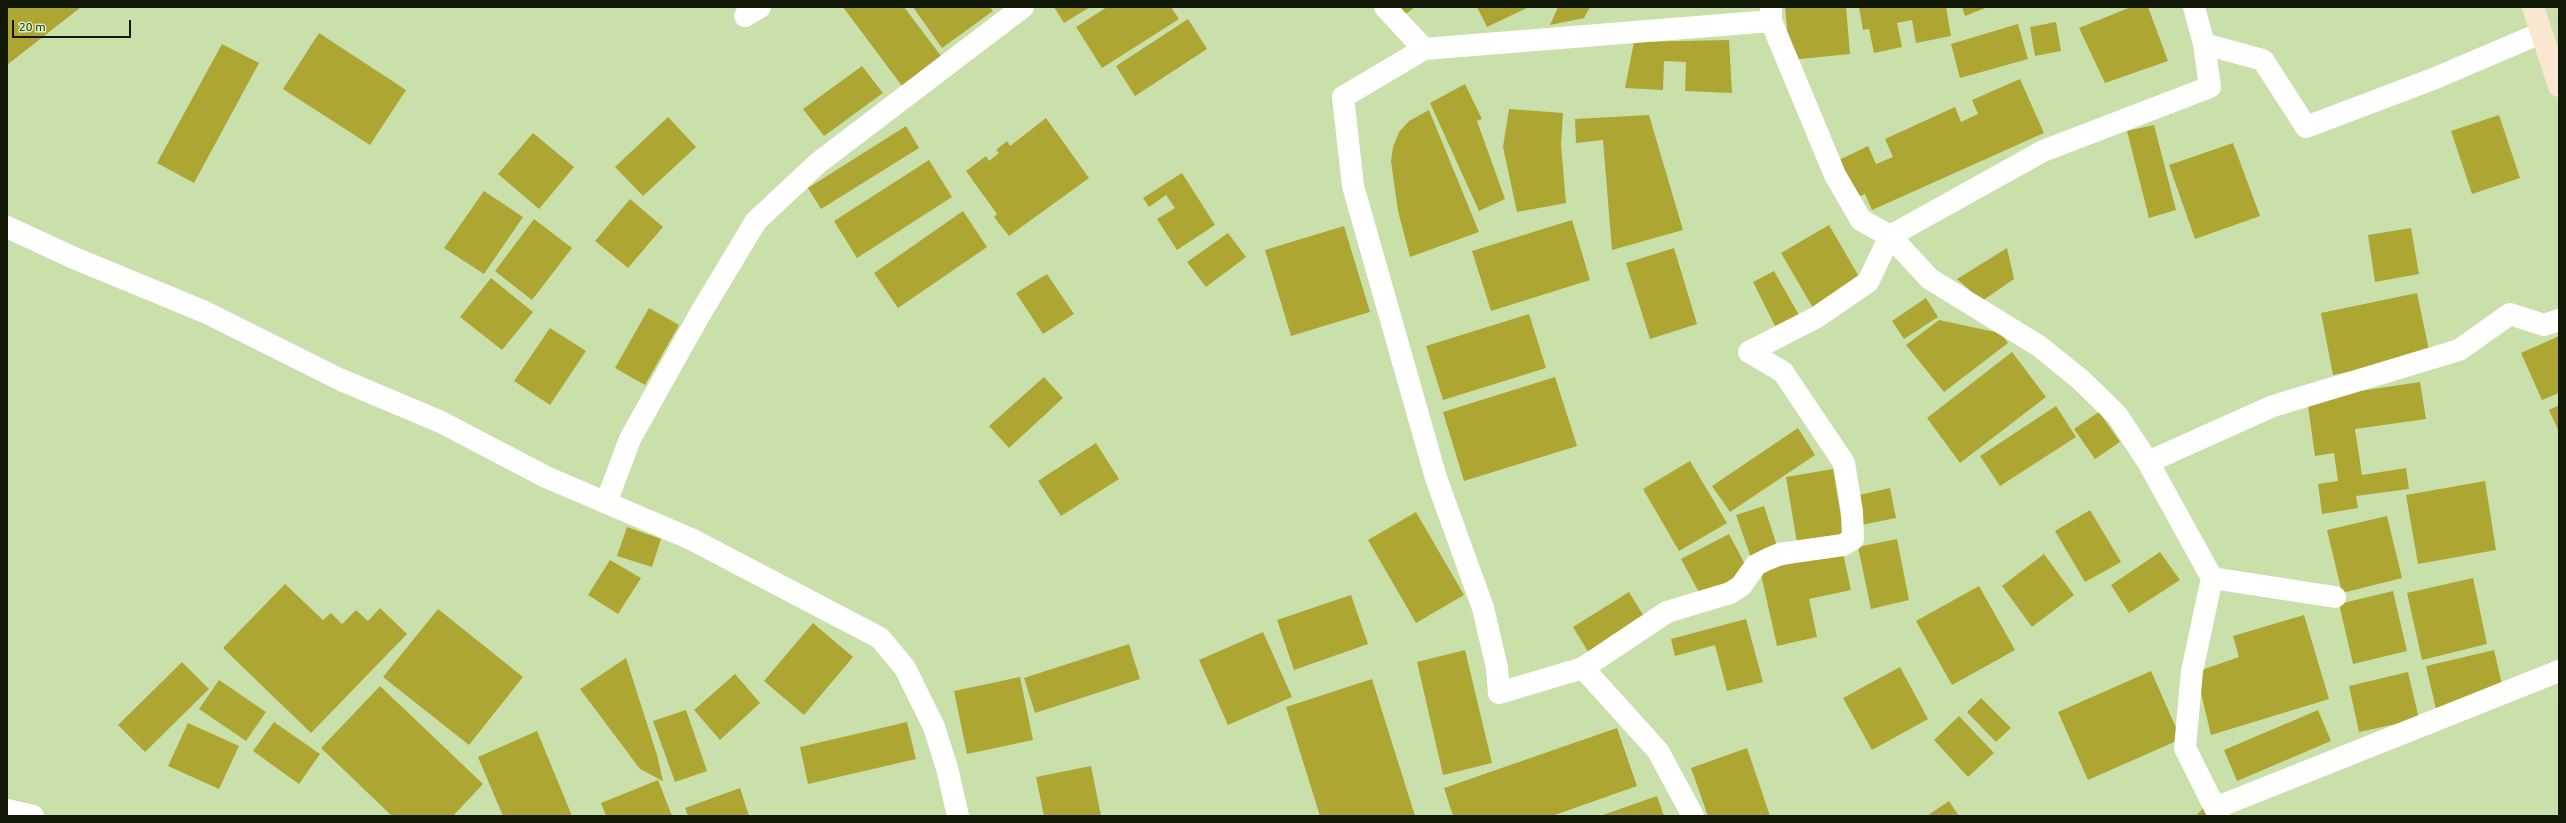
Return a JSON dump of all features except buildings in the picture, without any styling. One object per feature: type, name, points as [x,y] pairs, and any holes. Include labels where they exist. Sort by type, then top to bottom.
[{"type":"main road","points":[[2533,7],[2559,86]]},
{"type":"street","points":[[1385,7],[1424,49]]},
{"type":"street","points":[[2194,7],[2204,44],[2210,87],[2043,151],[1890,236],[1868,282],[1817,317],[1749,352],[1783,372],[1844,463],[1852,512],[1853,539],[1843,545],[1780,554],[1768,559],[1756,565],[1745,582],[1730,593],[1667,612],[1583,668],[1499,693],[1497,668],[1483,608],[1436,478],[1353,186],[1343,97],[1424,49],[1771,14],[1835,175],[1861,220],[1890,236],[1930,279],[2039,346],[2081,380],[2117,415],[2148,462],[2212,578],[2192,671],[2185,748],[2217,812],[2559,671]]},
{"type":"street","points":[[606,503],[630,439],[700,314],[756,221],[818,163],[1023,8]]},
{"type":"street","points":[[2204,44],[2263,60],[2306,127],[2433,79],[2541,33]]},
{"type":"street","points":[[7,227],[74,258],[205,312],[339,379],[442,422],[546,477],[691,539],[880,638],[905,668],[934,727],[947,768],[958,816]]},
{"type":"street","points":[[2148,462],[2273,406],[2459,350],[2510,314],[2544,325],[2559,320]]},
{"type":"street","points":[[2212,578],[2335,597]]},
{"type":"street","points":[[1583,668],[1658,751],[1693,816]]},
{"type":"street","points":[[7,810],[33,816]]}]
